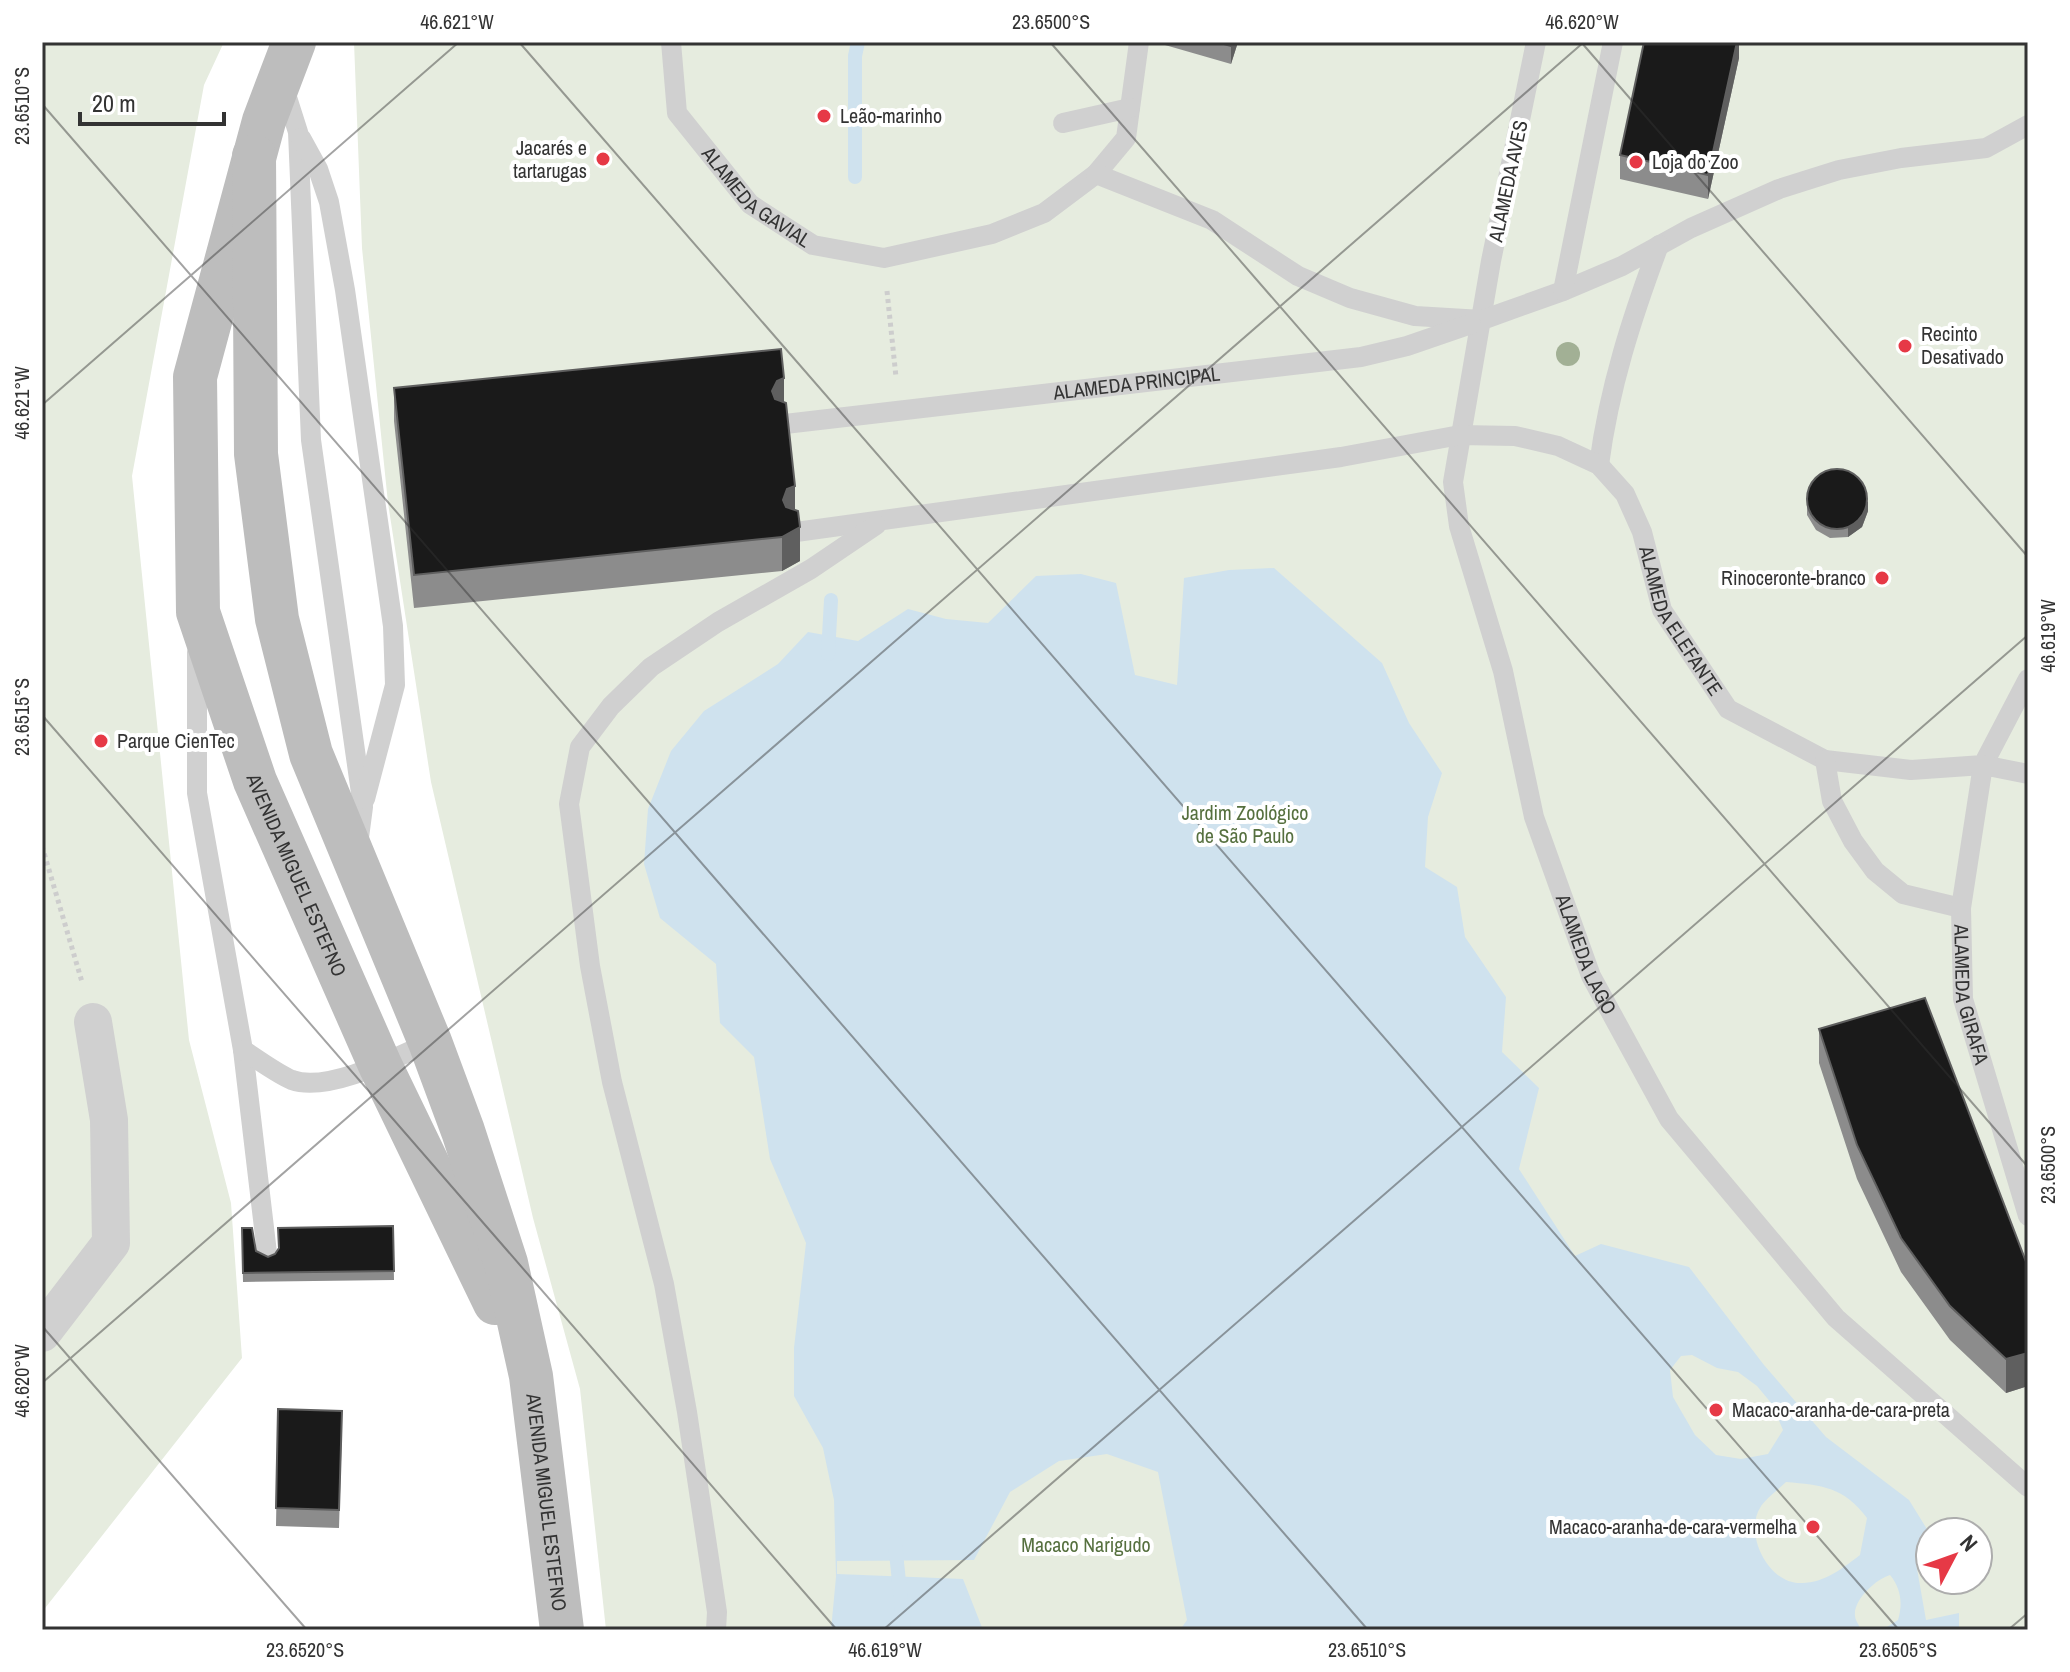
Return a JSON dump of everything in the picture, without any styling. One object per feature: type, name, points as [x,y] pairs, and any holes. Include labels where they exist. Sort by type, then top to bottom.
[{"type":"main road","name":"AVENIDA MIGUEL ESTEFNO","points":[[287,60],[254,156],[195,377],[198,612],[255,781],[380,1065],[531,1376]]},
{"type":"main road","name":"AVENIDA MIGUEL ESTEFNO","points":[[254,156],[256,454],[277,619],[311,754],[430,1042],[506,1263],[531,1376],[562,1630]]},
{"type":"street","points":[[42,1333],[111,1243],[109,1120],[93,1022]]},
{"type":"lane","name":"ALAMEDA GAVIAL","points":[[671,42],[677,113],[750,204],[813,245],[884,258],[992,234],[1044,213],[1096,174],[1126,138],[1139,42]]},
{"type":"lane","name":"ALAMEDA AVES","points":[[1482,320],[1491,261],[1536,42]]},
{"type":"lane","points":[[1563,291],[1613,42]]},
{"type":"lane","points":[[287,60],[298,132],[311,440],[363,807]]},
{"type":"lane","points":[[1063,123],[1130,108]]},
{"type":"lane","points":[[1096,174],[1212,220],[1298,276],[1350,298],[1415,316],[1482,320],[1622,266],[1659,245],[1779,189],[1839,170],[1986,148],[2028,125]]},
{"type":"lane","points":[[298,132],[318,169],[329,202],[393,626],[395,685],[363,807],[356,861]]},
{"type":"lane","points":[[1599,465],[1605,416],[1619,363],[1659,245]]},
{"type":"lane","name":"ALAMEDA PRINCIPAL","points":[[785,424],[1361,357],[1407,346],[1482,320]]},
{"type":"lane","name":"ALAMEDA LAGO","points":[[1482,320],[1453,482],[1459,526],[1503,671],[1534,817],[1591,976],[1669,1119],[1836,1318],[2028,1487]]},
{"type":"lane","points":[[796,532],[1341,457],[1460,435]]},
{"type":"lane","name":"ALAMEDA ELEFANTE","points":[[1460,435],[1515,436],[1558,446],[1599,465],[1625,494],[1642,532],[1662,610],[1728,709],[1825,760],[1911,770],[1983,765],[2028,774]]},
{"type":"lane","points":[[716,1630],[717,1612],[687,1412],[664,1284],[612,1082],[590,966],[569,804],[580,747],[611,706],[651,667],[718,622],[811,569],[882,521]]},
{"type":"lane","points":[[198,612],[197,793],[243,1050],[267,1253]]},
{"type":"lane","points":[[1983,765],[2028,679]]},
{"type":"lane","points":[[1825,760],[1832,801],[1853,841],[1875,871],[1903,894],[1961,908]]},
{"type":"lane","name":"ALAMEDA GIRAFA","points":[[1983,765],[1961,908],[1963,999],[2028,1216]]},
{"type":"lane","points":[[243,1050],[294,1081],[333,1081],[380,1065],[430,1042]]},
{"type":"path","points":[[884,258],[899,412]]},
{"type":"path","points":[[42,846],[93,1022]]},
{"type":"green space","name":"Parque CienTec","points":[[42,42],[224,42],[204,85],[132,476],[189,1040],[231,1203],[242,1358],[42,1612]]},
{"type":"green space","name":"Jardim Zoológico de São Paulo","points":[[354,42],[2028,42],[2028,1630],[606,1630],[580,1389],[533,1218],[431,782],[388,503],[362,248]]},
{"type":"water","points":[[1274,568],[1382,663],[1409,723],[1442,773],[1428,817],[1425,867],[1457,887],[1465,937],[1506,997],[1502,1052],[1539,1088],[1519,1169],[1575,1256],[1601,1244],[1689,1267],[1764,1365],[1826,1437],[1909,1500],[1919,1516],[1914,1516],[1914,1596],[1922,1596],[1926,1620],[1959,1613],[1959,1630],[1882,1630],[1898,1620],[1900,1614],[1899,1591],[1890,1575],[1872,1586],[1855,1610],[1861,1629],[1868,1630],[1751,1630],[1740,1627],[1722,1630],[1180,1630],[1187,1620],[1158,1472],[1107,1454],[1059,1461],[1010,1492],[974,1560],[837,1561],[837,1574],[963,1579],[983,1630],[831,1630],[836,1577],[834,1500],[823,1448],[794,1396],[794,1348],[806,1243],[770,1159],[754,1057],[720,1023],[716,964],[660,918],[644,864],[648,809],[671,751],[704,711],[778,664],[808,632],[858,641],[908,609],[946,619],[988,623],[1036,576],[1081,574],[1116,583],[1135,675],[1177,685],[1184,578],[1229,570]],"holes":[[[1692,1355],[1717,1368],[1738,1372],[1757,1386],[1772,1404],[1783,1430],[1768,1454],[1741,1459],[1716,1455],[1695,1435],[1673,1397],[1670,1370],[1681,1356]],[[1786,1482],[1841,1494],[1867,1518],[1860,1555],[1817,1581],[1788,1581],[1778,1575],[1762,1555],[1757,1543],[1756,1519],[1762,1505]]]},
{"type":"building","points":[[1644,42],[1737,42],[1708,175],[1620,155]]},
{"type":"building","points":[[781,349],[784,378],[777,381],[772,391],[775,399],[786,403],[795,486],[787,489],[783,500],[786,507],[798,511],[800,527],[782,537],[414,575],[394,388]]},
{"type":"building","points":[[1837,469],[1848,471],[1858,478],[1865,488],[1865,510],[1858,520],[1848,527],[1837,529],[1826,527],[1816,520],[1809,510],[1807,499],[1809,488],[1816,478],[1826,471]]},
{"type":"building","points":[[1925,998],[2028,1267],[2028,1353],[2006,1359],[1950,1306],[1901,1238],[1857,1145],[1819,1029]]},
{"type":"building","points":[[393,1226],[394,1271],[243,1273],[242,1228],[252,1228],[256,1251],[268,1257],[279,1248],[278,1228]]},
{"type":"building","points":[[278,1409],[342,1411],[339,1510],[276,1508]]},
{"type":"waterway","points":[[855,177],[855,56],[858,42]]},
{"type":"waterway","points":[[828,654],[831,600]]},
{"type":"waterway","points":[[895,1543],[904,1630]]},
{"type":"place","name":"Leão-marinho","points":[[824,116]]},
{"type":"place","name":"Jacarés e tartarugas","points":[[603,159]]},
{"type":"place","name":"Loja do Zoo","points":[[1636,162]]},
{"type":"place","name":"Recinto Desativado","points":[[1905,346]]},
{"type":"place","name":"Rinoceronte-branco","points":[[1882,578]]},
{"type":"place","name":"Parque CienTec","points":[[101,741]]},
{"type":"place","name":"Macaco-aranha-de-cara-preta","points":[[1716,1410]]},
{"type":"place","name":"Macaco-aranha-de-cara-vermelha","points":[[1813,1527]]},
{"type":"park label","name":"Macaco Narigudo","points":[[1086,1545]]}]
